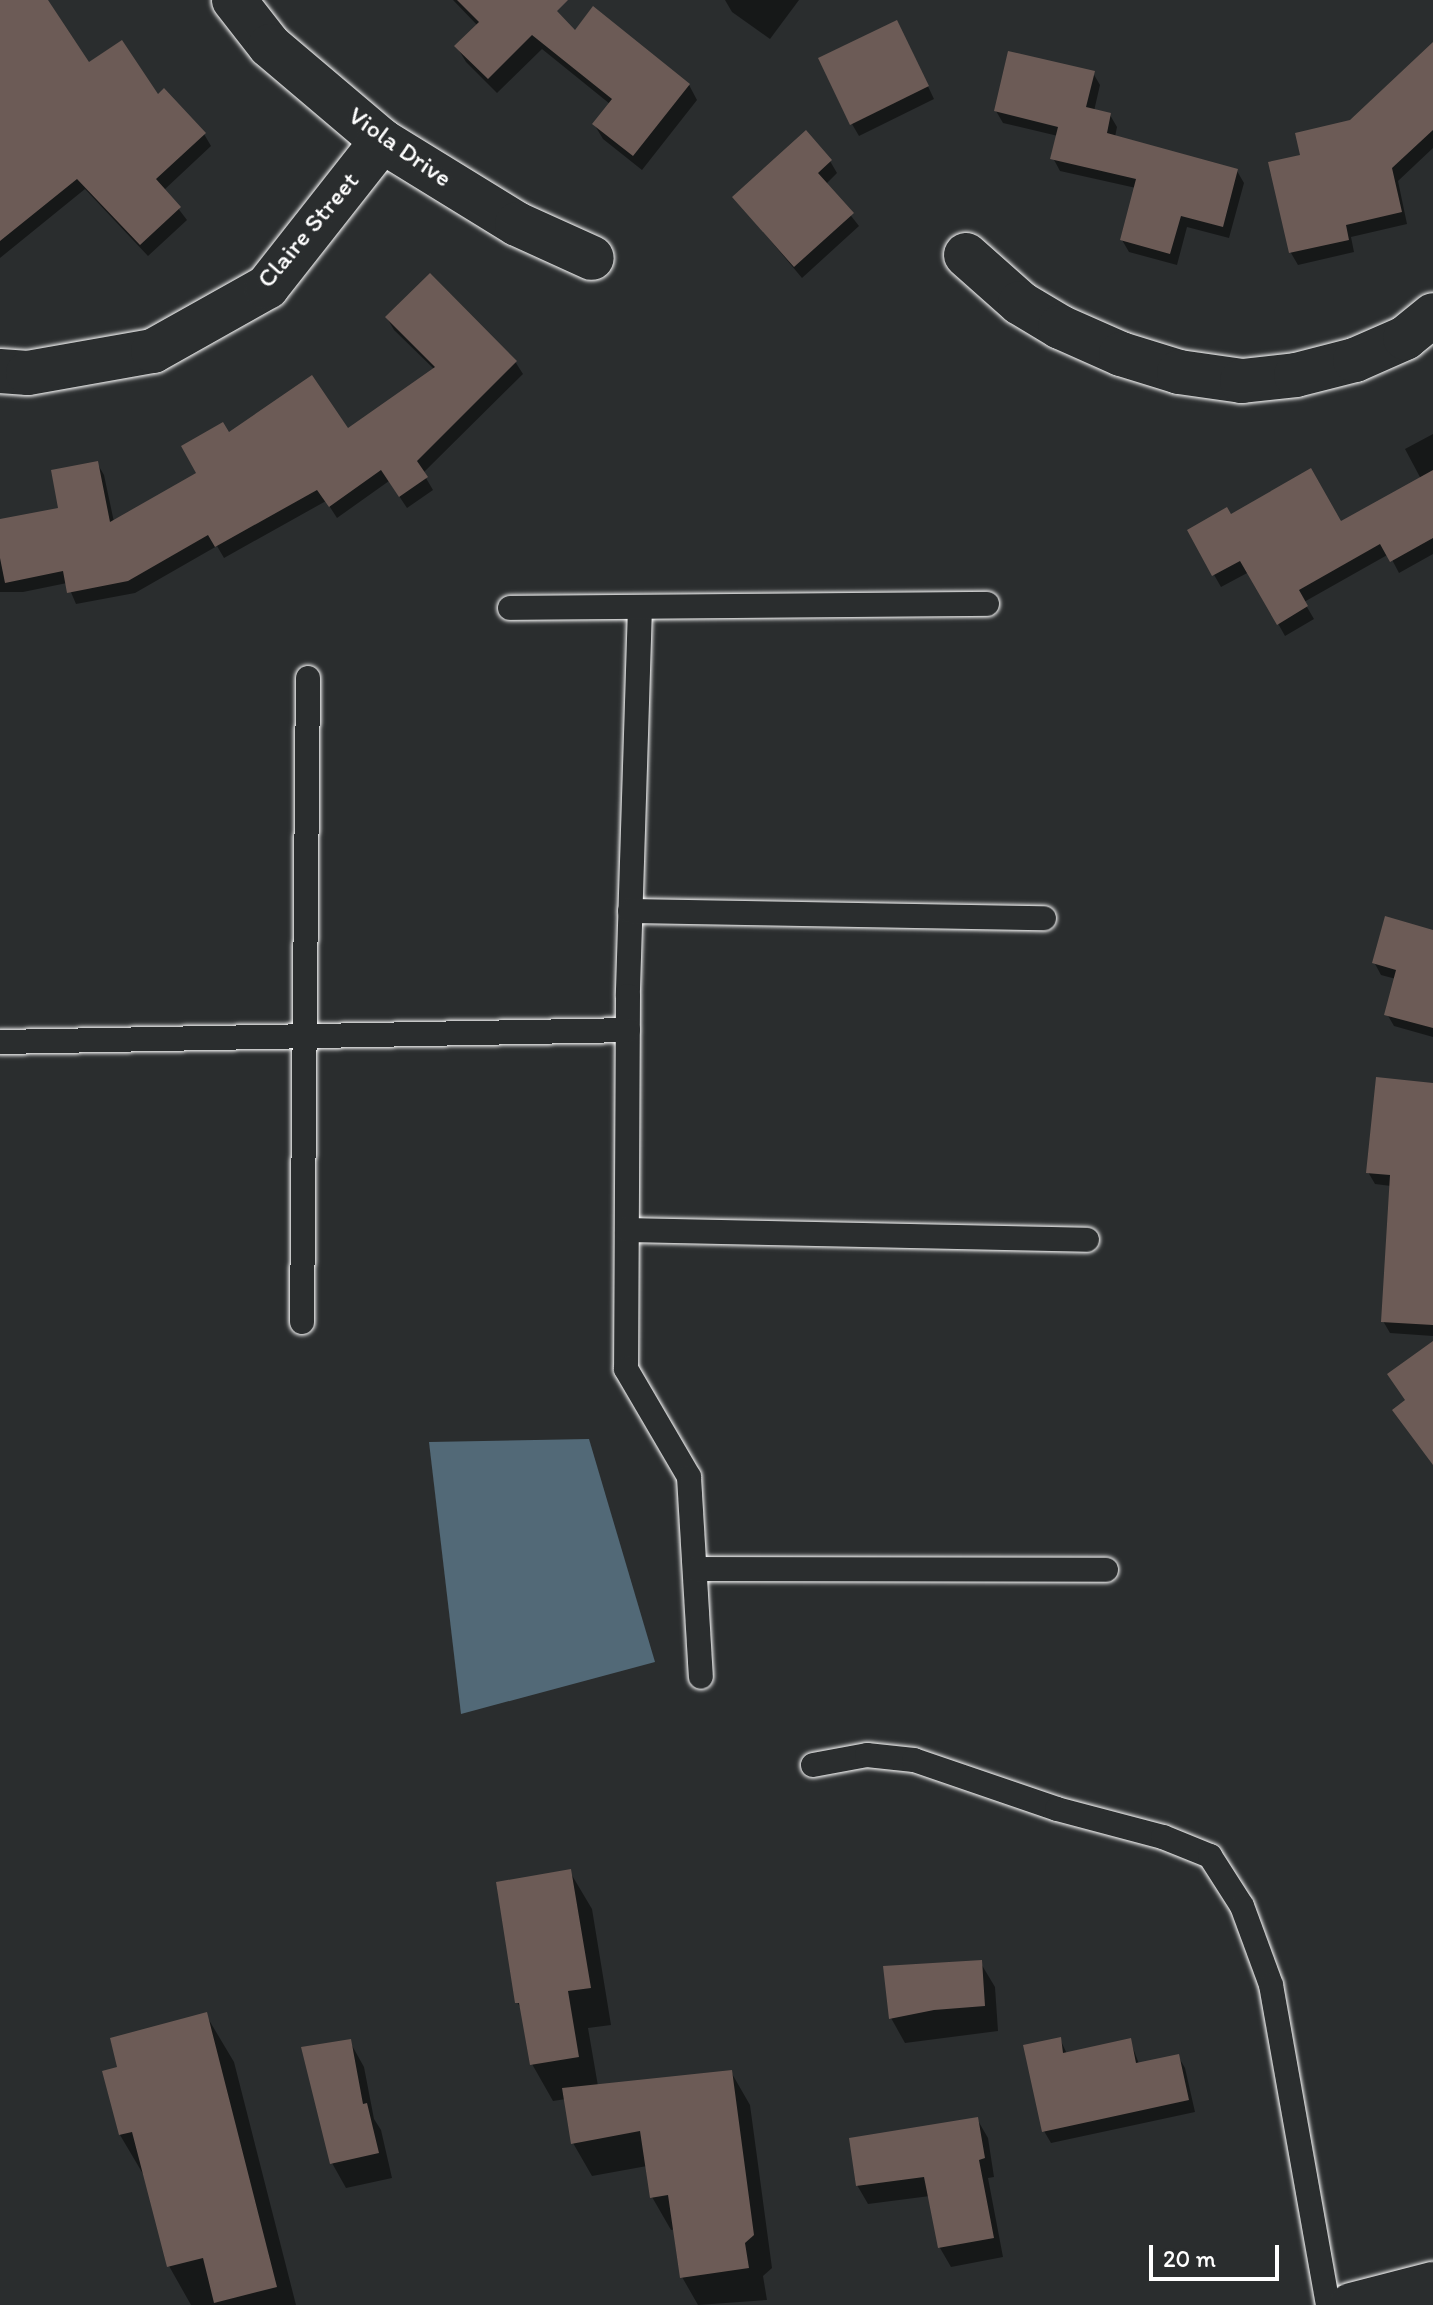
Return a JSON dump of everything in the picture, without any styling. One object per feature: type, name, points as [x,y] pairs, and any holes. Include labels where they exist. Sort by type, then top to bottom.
[{"type":"street","name":"Viola Drive","points":[[234,0],[270,46],[382,141],[517,224],[592,258]]},
{"type":"street","name":"Claire Street","points":[[0,371],[28,373],[153,351],[267,287],[382,141]]},
{"type":"street","points":[[966,255],[1020,303],[1060,327],[1121,354],[1179,372],[1242,381],[1296,375],[1355,360],[1405,338],[1433,315]]},
{"type":"street","points":[[1351,2305],[1433,2284]]},
{"type":"lane","points":[[510,608],[987,604]]},
{"type":"lane","points":[[640,607],[630,911],[626,1369],[689,1477],[701,1677]]},
{"type":"lane","points":[[302,1322],[308,678]]},
{"type":"lane","points":[[630,911],[1044,918]]},
{"type":"lane","points":[[0,1042],[628,1030]]},
{"type":"lane","points":[[627,1230],[1087,1240]]},
{"type":"lane","points":[[695,1569],[1106,1570]]},
{"type":"lane","points":[[813,1765],[867,1755],[914,1760],[1057,1809],[1163,1837],[1210,1856],[1242,1906],[1271,1985],[1328,2305]]},
{"type":"water","points":[[589,1439],[655,1662],[461,1714],[429,1442]]},
{"type":"building","points":[[0,0],[48,0],[89,62],[122,40],[158,94],[164,88],[206,133],[156,179],[181,207],[140,245],[77,179],[0,241]]},
{"type":"building","points":[[457,0],[568,0],[557,11],[575,30],[593,6],[690,84],[633,156],[592,124],[612,99],[532,35],[488,79],[454,46],[479,22]]},
{"type":"building","points":[[897,20],[929,86],[850,125],[818,58]]},
{"type":"building","points":[[1433,42],[1433,130],[1392,168],[1402,212],[1346,225],[1349,240],[1289,253],[1268,162],[1300,155],[1295,133],[1350,120]]},
{"type":"building","points":[[1008,51],[1095,71],[1086,107],[1111,113],[1107,133],[1238,169],[1223,227],[1181,216],[1170,254],[1120,240],[1136,179],[1050,159],[1058,127],[994,111]]},
{"type":"building","points":[[806,130],[832,160],[818,173],[854,213],[794,267],[732,197]]},
{"type":"building","points":[[430,273],[517,361],[417,461],[428,477],[399,497],[381,470],[329,507],[317,490],[215,547],[208,535],[128,581],[67,593],[63,571],[5,583],[0,558],[0,519],[58,508],[51,470],[98,461],[110,522],[196,473],[181,446],[223,422],[229,432],[312,375],[348,428],[435,367],[385,317]]},
{"type":"building","points":[[1311,468],[1341,521],[1433,470],[1433,538],[1390,562],[1380,544],[1299,590],[1308,606],[1277,625],[1240,561],[1212,576],[1187,530],[1227,507],[1231,514]]},
{"type":"building","points":[[1385,916],[1433,930],[1433,1028],[1384,1015],[1396,970],[1372,963]]},
{"type":"building","points":[[1376,1077],[1433,1083],[1433,1325],[1381,1322],[1390,1175],[1366,1173]]},
{"type":"building","points":[[1433,1341],[1433,1465],[1392,1410],[1405,1400],[1387,1374]]},
{"type":"building","points":[[571,1869],[591,1988],[568,1991],[579,2057],[530,2065],[519,2003],[515,2003],[496,1882]]},
{"type":"building","points":[[982,1960],[985,2006],[934,2010],[889,2019],[883,1966]]},
{"type":"building","points":[[207,2012],[277,2287],[214,2303],[203,2258],[167,2267],[132,2132],[119,2135],[102,2071],[117,2067],[110,2038]]},
{"type":"building","points":[[1061,2037],[1063,2053],[1131,2038],[1136,2063],[1179,2054],[1189,2100],[1042,2132],[1023,2045]]},
{"type":"building","points":[[351,2039],[363,2104],[367,2103],[379,2153],[330,2164],[301,2047]]},
{"type":"building","points":[[732,2070],[754,2235],[745,2243],[749,2268],[680,2278],[668,2195],[650,2198],[640,2131],[571,2144],[562,2088]]},
{"type":"building","points":[[978,2117],[985,2158],[979,2160],[994,2238],[938,2248],[924,2177],[856,2186],[849,2138]]}]
